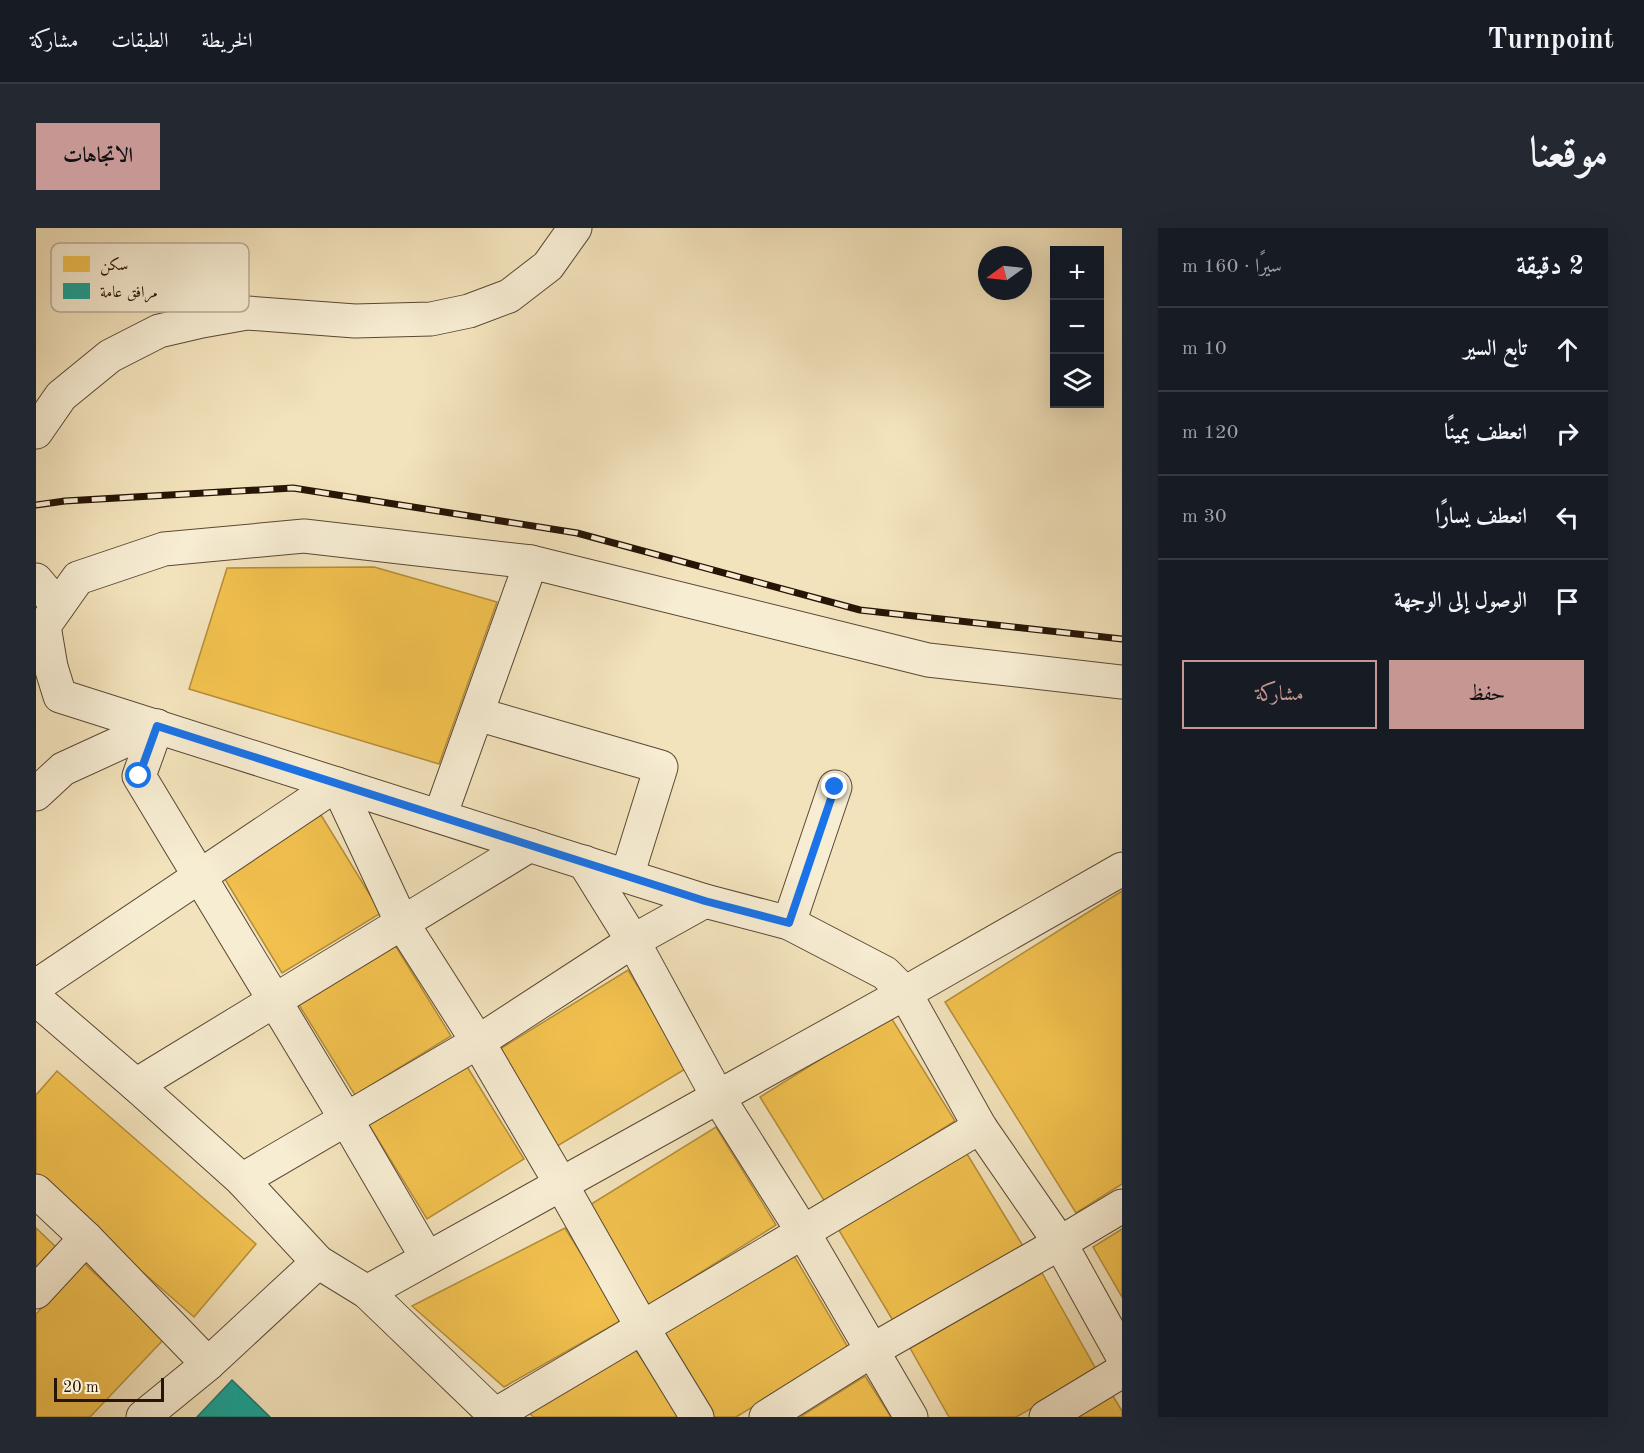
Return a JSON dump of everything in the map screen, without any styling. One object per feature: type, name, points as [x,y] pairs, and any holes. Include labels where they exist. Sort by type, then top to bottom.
[{"type":"street","points":[[36,432],[61,396],[110,356],[159,331],[247,314],[355,321],[431,319],[469,310],[509,296],[548,266],[576,228]]},
{"type":"street","points":[[1122,682],[928,660],[531,562],[304,536],[164,549],[78,578],[44,626],[51,668],[60,696],[705,901],[789,923],[885,973],[905,993],[980,1127],[1060,1243],[1122,1355]]},
{"type":"street","points":[[440,816],[531,562]]},
{"type":"street","points":[[36,580],[58,606]]},
{"type":"street","points":[[477,714],[661,767],[627,876]]},
{"type":"street","points":[[36,794],[63,769],[157,726]]},
{"type":"street","points":[[157,726],[139,776],[427,1258]]},
{"type":"street","points":[[36,986],[337,784]]},
{"type":"street","points":[[337,784],[402,923],[478,1042],[642,1327],[698,1417]]},
{"type":"street","points":[[789,923],[835,787]]},
{"type":"street","points":[[136,1085],[530,845]]},
{"type":"street","points":[[584,862],[633,941],[718,1097],[803,1232],[911,1417]]},
{"type":"street","points":[[367,1292],[905,993],[1122,869]]},
{"type":"street","points":[[242,1180],[478,1042],[633,941],[705,901]]},
{"type":"street","points":[[36,999],[242,1180],[318,1262],[367,1292],[496,1416],[980,1127]]},
{"type":"street","points":[[36,1191],[86,1238],[208,1364]]},
{"type":"street","points":[[766,1417],[871,1351],[1122,1206]]},
{"type":"street","points":[[36,1292],[86,1238]]},
{"type":"street","points":[[143,1417],[208,1364],[318,1262]]},
{"type":"street","points":[[1046,1417],[1122,1371]]},
{"type":"building: سكن","points":[[374,567],[497,602],[439,764],[189,689],[227,568]]},
{"type":"building: سكن","points":[[321,815],[381,913],[282,973],[223,876]]},
{"type":"building: سكن","points":[[1122,891],[1122,1184],[1076,1213],[945,1002]]},
{"type":"building: سكن","points":[[395,945],[451,1036],[355,1095],[299,1005]]},
{"type":"building: سكن","points":[[628,970],[687,1068],[554,1148],[495,1052]]},
{"type":"building: سكن","points":[[890,1016],[955,1121],[825,1202],[760,1097]]},
{"type":"building: سكن","points":[[466,1065],[524,1159],[427,1219],[369,1125]]},
{"type":"building: سكن","points":[[57,1071],[256,1244],[194,1317],[36,1179],[36,1095]]},
{"type":"building: سكن","points":[[716,1127],[776,1225],[649,1305],[588,1206]]},
{"type":"building: سكن","points":[[964,1149],[1023,1246],[895,1324],[837,1227]]},
{"type":"building: سكن","points":[[36,1228],[56,1247],[36,1269]]},
{"type":"building: سكن","points":[[565,1228],[622,1320],[504,1387],[412,1306]]},
{"type":"building: سكن","points":[[1122,1229],[1122,1297],[1093,1247]]},
{"type":"building: سكن","points":[[793,1254],[849,1349],[736,1417],[712,1417],[662,1332]]},
{"type":"building: سكن","points":[[84,1263],[164,1339],[90,1417],[36,1417],[36,1314]]},
{"type":"building: سكن","points":[[1042,1273],[1097,1371],[1016,1417],[949,1417],[910,1348]]},
{"type":"building: سكن","points":[[635,1349],[681,1417],[533,1417],[528,1411]]},
{"type":"building: سكن","points":[[865,1376],[891,1417],[800,1417]]},
{"type":"building: سكن","points":[[1110,1391],[1122,1411],[1122,1417],[1066,1417]]},
{"type":"building: مرافق عامة","points":[[232,1380],[270,1417],[197,1417]]},
{"type":"railway","points":[[36,505],[65,501],[293,488],[577,533],[860,610],[1122,639]]},
{"type":"route","points":[[139,776],[157,726],[705,901],[789,923],[835,787]]}]
